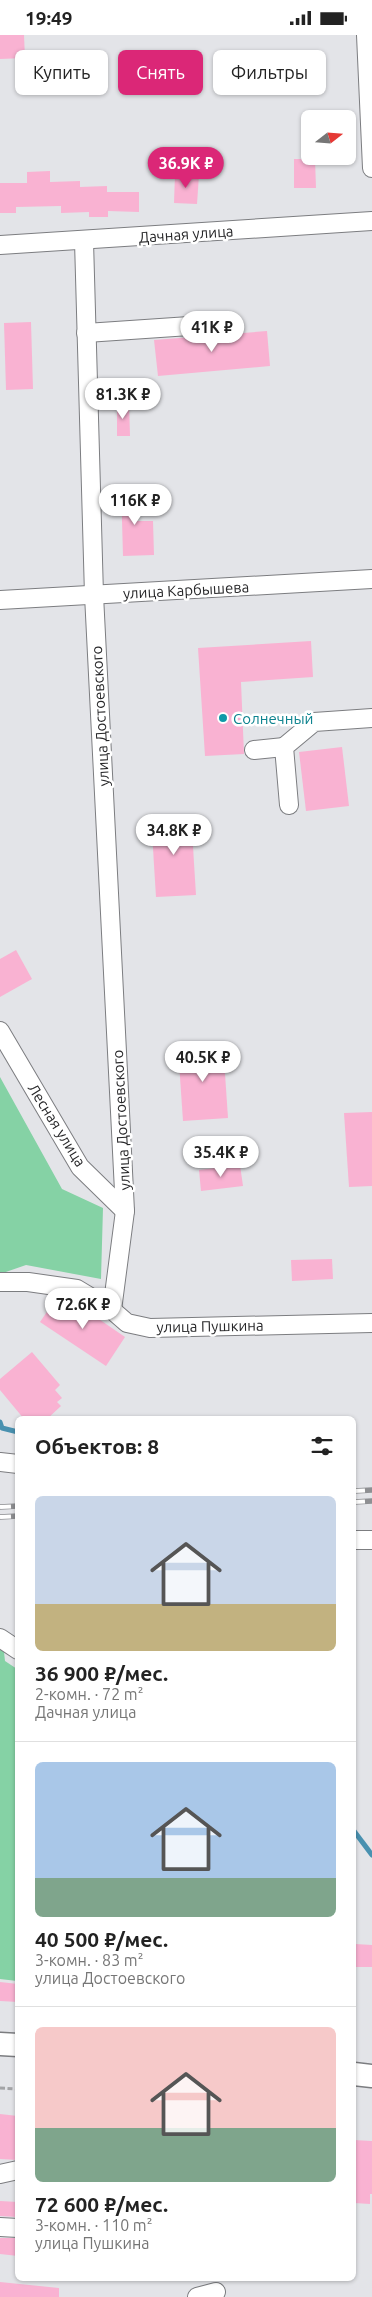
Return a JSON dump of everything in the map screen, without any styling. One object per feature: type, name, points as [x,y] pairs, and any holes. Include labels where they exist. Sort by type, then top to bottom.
[{"type":"main road","points":[[0,2044],[15,2045]]},
{"type":"main road","points":[[356,2074],[372,2076]]},
{"type":"street","points":[[366,35],[372,168]]},
{"type":"street","name":"Дачная улица","points":[[0,245],[372,221]]},
{"type":"street","name":"улица Достоевского","points":[[84,241],[94,595],[126,1211],[112,1310]]},
{"type":"street","points":[[86,333],[219,323]]},
{"type":"street","name":"улица Карбышева","points":[[0,600],[372,579]]},
{"type":"street","points":[[254,750],[284,747],[314,722],[372,718]]},
{"type":"street","points":[[284,747],[289,805]]},
{"type":"street","name":"Лесная улица","points":[[0,1031],[80,1167],[126,1211]]},
{"type":"street","name":"улица Пушкина","points":[[0,1282],[28,1282],[77,1289],[112,1310],[127,1323],[150,1328],[372,1323]]},
{"type":"street","points":[[0,1462],[15,1464]]},
{"type":"street","points":[[356,1541],[372,1540]]},
{"type":"street","points":[[0,1638],[15,1648]]},
{"type":"street","points":[[0,2174],[15,2171]]},
{"type":"street","points":[[0,2227],[15,2228]]},
{"type":"street","points":[[197,2297],[216,2289]]},
{"type":"path","points":[[0,2088],[15,2089]]},
{"type":"green space","points":[[0,1077],[62,1189],[103,1208],[101,1279],[26,1265],[0,1274]]},
{"type":"green space","points":[[0,1649],[4,1652],[5,1661],[15,1668],[15,1981],[0,1979]]},
{"type":"building","points":[[0,35],[24,35],[25,50],[15,50],[15,58],[0,59]]},
{"type":"building","points":[[294,159],[301,159],[301,165],[315,165],[316,188],[294,188]]},
{"type":"building","points":[[50,171],[50,182],[80,181],[80,187],[107,186],[107,192],[139,192],[139,212],[108,211],[108,217],[89,217],[89,212],[61,213],[61,206],[16,207],[16,213],[0,213],[0,183],[27,183],[27,172]]},
{"type":"building","points":[[175,174],[199,175],[197,204],[174,203]]},
{"type":"building","points":[[31,322],[33,389],[6,390],[4,323]]},
{"type":"building","points":[[267,331],[270,366],[158,376],[154,340]]},
{"type":"building","points":[[117,404],[129,404],[130,436],[117,436]]},
{"type":"building","points":[[121,484],[136,484],[137,521],[153,521],[154,555],[123,556]]},
{"type":"building","name":"Солнечный","points":[[311,641],[313,677],[241,682],[244,754],[205,756],[198,648]]},
{"type":"building","points":[[342,747],[349,806],[306,811],[299,752]]},
{"type":"building","points":[[191,814],[196,895],[156,897],[151,816]]},
{"type":"building","points":[[16,950],[32,979],[0,997],[0,959]]},
{"type":"building","points":[[223,1044],[228,1118],[183,1121],[178,1048]]},
{"type":"building","points":[[372,1112],[372,1186],[349,1187],[344,1113]]},
{"type":"building","points":[[240,1165],[243,1186],[201,1191],[199,1170]]},
{"type":"building","points":[[332,1259],[333,1279],[292,1281],[291,1260]]},
{"type":"building","points":[[57,1297],[68,1298],[125,1337],[106,1366],[40,1322]]},
{"type":"building","points":[[32,1352],[60,1385],[55,1390],[62,1398],[57,1402],[61,1406],[50,1416],[22,1416],[0,1390],[0,1379]]},
{"type":"building","points":[[356,1944],[372,1945],[372,1967],[356,1967]]},
{"type":"building","points":[[0,1982],[15,1984],[15,2002],[0,2001]]},
{"type":"building","points":[[0,2114],[15,2116],[15,2160],[0,2159]]},
{"type":"building","points":[[356,2140],[372,2141],[372,2194],[370,2194],[370,2204],[356,2203]]},
{"type":"building","points":[[0,2201],[15,2202],[15,2217],[0,2216]]},
{"type":"building","points":[[0,2238],[15,2238],[15,2256],[0,2254]]},
{"type":"building","points":[[0,2282],[59,2288],[59,2297],[0,2297]]},
{"type":"waterway","points":[[0,1422],[2,1428],[15,1431]]},
{"type":"waterway","points":[[356,1834],[372,1855]]},
{"type":"railway","points":[[356,1491],[372,1490]]},
{"type":"railway","points":[[356,1502],[372,1501]]},
{"type":"railway","points":[[0,1507],[15,1506]]},
{"type":"railway","points":[[0,1517],[15,1516]]},
{"type":"place","name":"Солнечный","points":[[223,718]]}]
